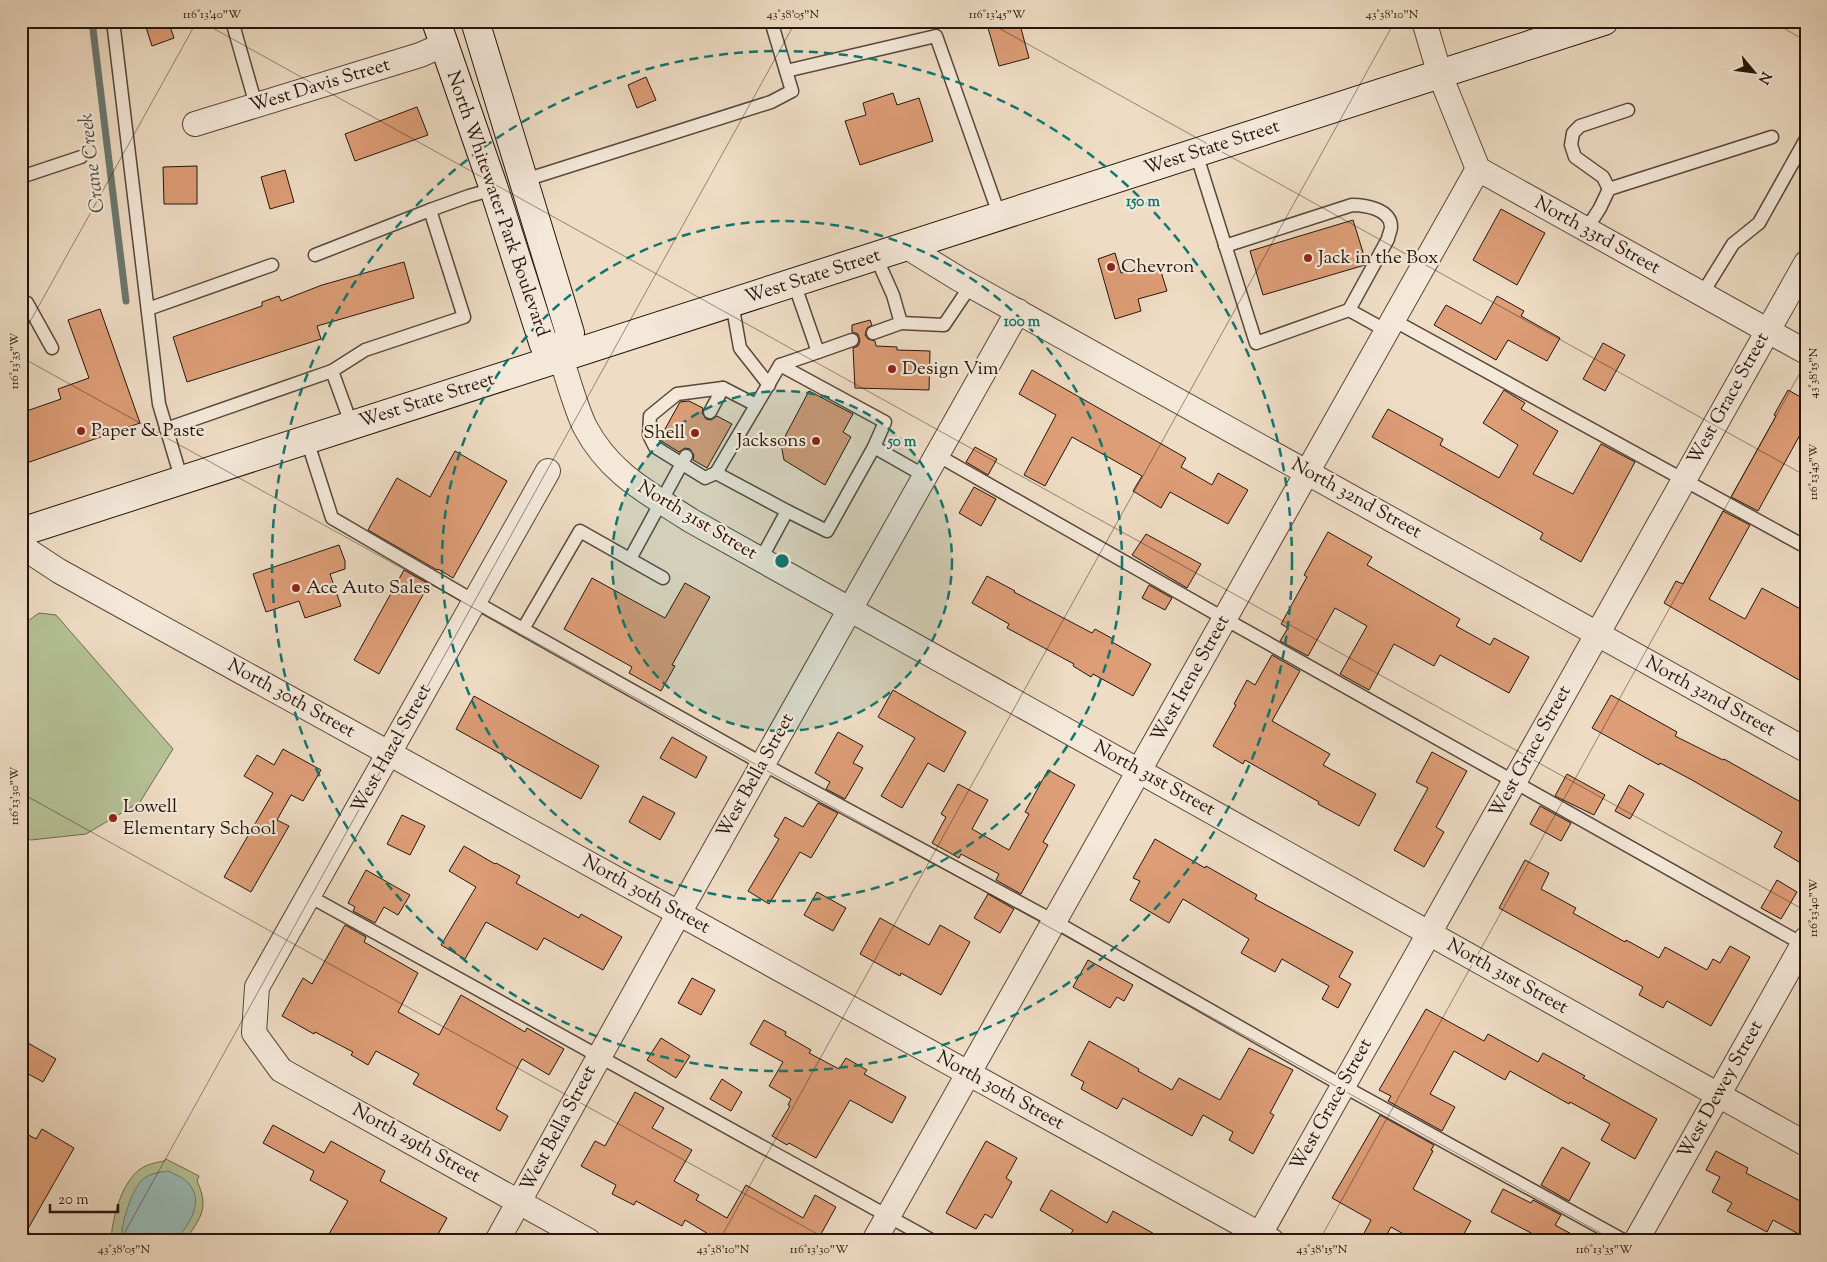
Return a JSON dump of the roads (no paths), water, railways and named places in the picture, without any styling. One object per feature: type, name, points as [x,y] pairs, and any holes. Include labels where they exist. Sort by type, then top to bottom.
[{"type":"main road","name":"North Whitewater Park Boulevard","points":[[439,33],[494,189],[544,345],[561,358],[570,333],[476,21]]},
{"type":"main road","name":"West State Street","points":[[21,532],[1604,21]]},
{"type":"street","points":[[1424,21],[1440,75],[1478,169]]},
{"type":"street","name":"West Davis Street","points":[[195,124],[420,55],[439,33]]},
{"type":"street","name":"North 33rd Street","points":[[1478,169],[1806,352]]},
{"type":"street","name":"West Irene Street","points":[[874,1241],[1478,169]]},
{"type":"street","name":"North 32nd Street","points":[[907,247],[971,285],[1806,750]]},
{"type":"street","name":"West Grace Street","points":[[1262,1238],[1343,1086],[1806,263]]},
{"type":"street","name":"West Bella Street","points":[[497,1241],[679,913],[1018,311]]},
{"type":"street","name":"North 31st Street","points":[[561,358],[584,426],[602,455],[628,480],[662,502],[1806,1144]]},
{"type":"street","name":"West Hazel Street","points":[[254,1033],[258,987],[548,471]]},
{"type":"street","name":"North 30th Street","points":[[21,546],[60,571],[968,1073],[1262,1238]]},
{"type":"street","name":"West Dewey Street","points":[[1636,1241],[1805,943]]},
{"type":"street","name":"North 29th Street","points":[[254,1033],[281,1070],[589,1241]]},
{"type":"lane","points":[[113,21],[159,404],[182,481]]},
{"type":"lane","points":[[525,180],[771,102],[792,91],[772,21]]},
{"type":"lane","points":[[235,22],[256,105]]},
{"type":"lane","points":[[786,71],[936,36],[1000,217]]},
{"type":"lane","points":[[1609,189],[1603,177],[1575,157],[1571,145],[1573,134],[1580,126],[1628,110]]},
{"type":"lane","points":[[1586,230],[1609,189],[1772,137]]},
{"type":"lane","points":[[1702,294],[1733,244],[1759,222],[1806,139]]},
{"type":"lane","points":[[1196,153],[1256,343],[1349,310],[1390,326],[1806,547]]},
{"type":"lane","points":[[21,177],[82,158]]},
{"type":"lane","points":[[315,256],[430,210],[494,189]]},
{"type":"lane","points":[[1226,246],[1352,205],[1367,205],[1378,210],[1387,217],[1391,227],[1388,239],[1349,310]]},
{"type":"lane","points":[[166,429],[332,371],[364,350],[464,316],[430,210]]},
{"type":"lane","points":[[876,257],[893,296],[901,323]]},
{"type":"lane","points":[[148,309],[272,265]]},
{"type":"lane","points":[[794,283],[818,352]]},
{"type":"lane","points":[[873,332],[901,323],[944,325],[971,285]]},
{"type":"lane","points":[[21,303],[27,303],[52,348]]},
{"type":"lane","points":[[732,303],[740,348],[769,385]]},
{"type":"lane","points":[[756,404],[723,388],[677,394],[650,416],[650,435],[654,447],[684,460],[705,478],[716,473],[780,365],[852,340]]},
{"type":"lane","points":[[716,473],[827,531],[874,447],[885,422],[780,365]]},
{"type":"lane","points":[[332,371],[352,426]]},
{"type":"lane","points":[[710,412],[723,388]]},
{"type":"lane","points":[[307,440],[332,518],[523,630],[763,764],[1054,921],[1343,1086],[1625,1241]]},
{"type":"lane","points":[[874,447],[926,476]]},
{"type":"lane","points":[[937,455],[1224,619],[1805,943]]},
{"type":"lane","points":[[630,559],[684,460]]},
{"type":"lane","points":[[761,559],[787,511]]},
{"type":"lane","points":[[523,630],[580,531],[663,578]]},
{"type":"lane","points":[[309,896],[933,1241]]},
{"type":"water","points":[[169,1171],[185,1180],[194,1191],[195,1206],[185,1228],[175,1241],[121,1241],[127,1208],[134,1191],[143,1179],[149,1175]]},
{"type":"waterway","name":"Crane Creek","points":[[92,21],[126,301]]},
{"type":"place","name":"Jack in the Box","points":[[1308,258]]},
{"type":"place","name":"Chevron","points":[[1111,267]]},
{"type":"place","name":"Design Vim","points":[[892,369]]},
{"type":"place","name":"Paper & Paste","points":[[81,431]]},
{"type":"place","name":"Shell","points":[[695,433]]},
{"type":"place","name":"Jacksons","points":[[816,441]]},
{"type":"place","name":"Ace Auto Sales","points":[[296,588]]},
{"type":"place","name":"Lowell Elementary School","points":[[113,818]]}]
